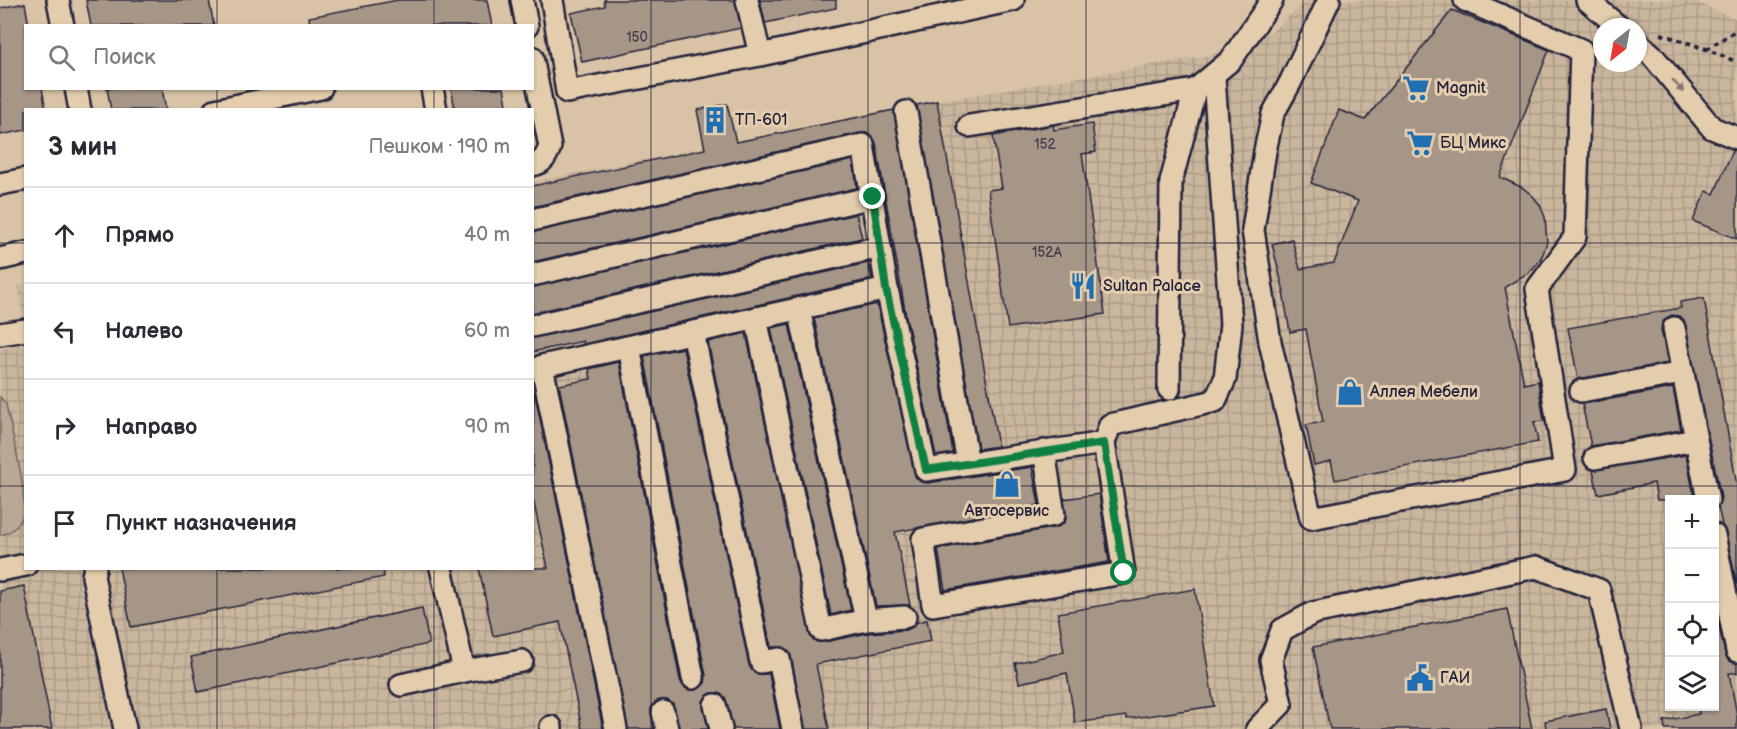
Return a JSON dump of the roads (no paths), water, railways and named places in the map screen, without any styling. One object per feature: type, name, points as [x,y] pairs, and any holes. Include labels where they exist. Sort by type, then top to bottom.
[{"type":"lane","points":[[58,0],[63,24]]},
{"type":"lane","points":[[522,0],[527,24]]},
{"type":"lane","points":[[552,0],[567,92],[760,55],[1013,0]]},
{"type":"lane","points":[[747,0],[760,55]]},
{"type":"lane","points":[[969,126],[1195,90],[1214,77],[1231,60],[1272,0]]},
{"type":"lane","points":[[1329,0],[1273,114],[1264,151],[1253,230],[1270,342],[1311,518],[1565,471],[1537,289],[1575,237],[1581,50],[1465,0]]},
{"type":"lane","points":[[1587,0],[1608,18]]},
{"type":"lane","points":[[1647,51],[1712,128],[1737,138]]},
{"type":"lane","points":[[534,67],[550,147],[546,158],[534,165]]},
{"type":"lane","points":[[1044,451],[1054,515],[923,539],[933,605],[1124,573],[1104,443],[1110,425],[1215,401],[1225,379],[1231,324],[1214,77]]},
{"type":"lane","points":[[76,90],[80,108]]},
{"type":"lane","points":[[224,108],[311,90]]},
{"type":"lane","points":[[432,90],[436,108]]},
{"type":"lane","points":[[1169,389],[1171,182],[1195,90]]},
{"type":"lane","points":[[906,112],[968,463]]},
{"type":"lane","points":[[534,220],[863,145],[886,289],[926,470],[1104,443]]},
{"type":"lane","points":[[0,184],[24,179]]},
{"type":"lane","points":[[534,275],[873,197]]},
{"type":"lane","points":[[534,326],[880,247]]},
{"type":"lane","points":[[0,259],[24,253]]},
{"type":"lane","points":[[616,729],[542,366],[886,289]]},
{"type":"lane","points":[[799,309],[866,621]]},
{"type":"lane","points":[[756,318],[821,630],[866,621],[904,617]]},
{"type":"lane","points":[[1674,328],[1707,495]]},
{"type":"lane","points":[[0,334],[24,330]]},
{"type":"lane","points":[[693,332],[760,662],[779,658],[793,729]]},
{"type":"lane","points":[[629,347],[693,678]]},
{"type":"lane","points":[[1581,391],[1683,374]]},
{"type":"lane","points":[[1595,458],[1696,440]]},
{"type":"lane","points":[[1717,549],[1737,651]]},
{"type":"lane","points":[[0,570],[24,565]]},
{"type":"lane","points":[[1257,729],[1281,704],[1271,660],[1282,630],[1312,613],[1536,567],[1599,590],[1630,729]]},
{"type":"lane","points":[[94,570],[93,576],[125,729]]},
{"type":"lane","points":[[441,570],[464,671]]},
{"type":"lane","points":[[401,685],[522,661]]},
{"type":"lane","points":[[715,705],[721,729]]},
{"type":"place","name":"Magnit","points":[[1416,88]]},
{"type":"place","name":"ТП-601","points":[[715,120]]},
{"type":"place","name":"БЦ Микс","points":[[1420,143]]},
{"type":"place","name":"Sultan Palace","points":[[1083,286]]},
{"type":"place","name":"Аллея Мебели","points":[[1350,392]]},
{"type":"place","name":"Автосервис","points":[[1007,484]]},
{"type":"place","name":"ГАИ","points":[[1420,678]]}]
